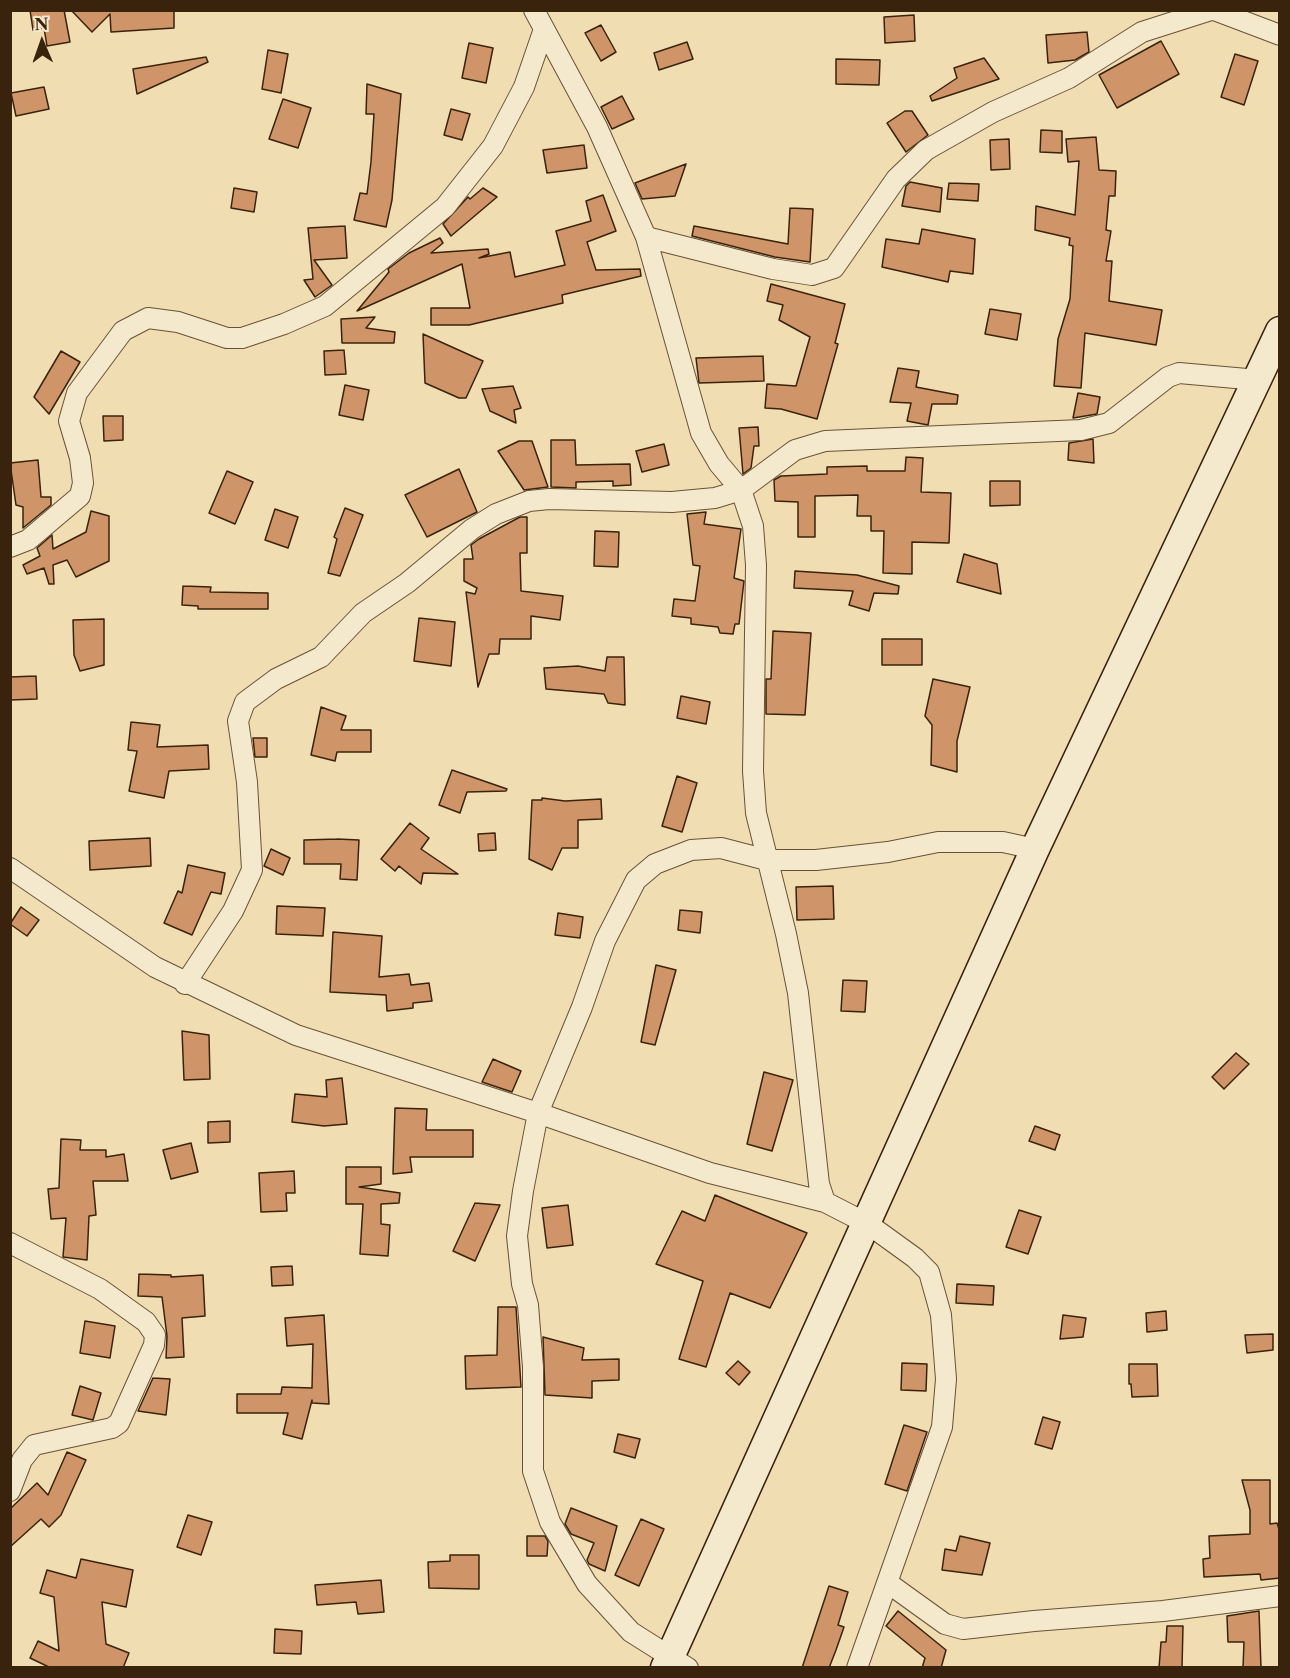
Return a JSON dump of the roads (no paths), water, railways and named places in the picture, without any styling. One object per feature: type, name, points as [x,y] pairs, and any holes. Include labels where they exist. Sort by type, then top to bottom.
[{"type":"main road","points":[[674,1664],[1035,849],[1280,331]]},
{"type":"street","points":[[534,10],[597,127],[646,237],[701,433],[719,464],[741,489],[753,526],[756,565],[753,771],[756,813],[798,993],[815,1160],[825,1202]]},
{"type":"street","points":[[646,237],[773,269],[812,275],[834,268],[896,179],[926,150],[993,112],[1069,78],[1142,32],[1212,10],[1280,35]]},
{"type":"street","points":[[10,547],[28,540],[80,496],[82,483],[80,458],[69,421],[77,393],[123,331],[148,318],[178,322],[227,338],[242,338],[284,324],[325,306],[445,207],[493,146],[524,87],[544,29]]},
{"type":"street","points":[[185,984],[233,911],[252,870],[247,782],[238,721],[245,702],[258,691],[321,657],[363,614],[407,583],[472,529],[512,506],[549,499],[672,502],[715,498],[741,489],[795,450],[825,441],[1081,430],[1109,423],[1168,377],[1179,373],[1258,380]]},
{"type":"street","points":[[674,1664],[631,1632],[587,1584],[550,1522],[533,1471],[532,1367],[528,1305],[522,1284],[517,1236],[538,1113],[582,1006],[605,941],[636,880],[655,864],[692,850],[721,848],[767,860],[816,860],[854,857],[938,842],[1003,842],[1035,849]]},
{"type":"street","points":[[10,868],[82,920],[185,984],[296,1035],[538,1113],[710,1173],[825,1202],[868,1224],[915,1258],[929,1272],[936,1293],[944,1336],[946,1379],[942,1427],[857,1668]]},
{"type":"street","points":[[10,1243],[100,1289],[146,1322],[155,1335],[154,1345],[119,1423],[104,1430],[34,1445],[22,1460],[10,1491]]},
{"type":"street","points":[[888,1583],[945,1624],[963,1629],[1034,1620],[1163,1611],[1280,1596]]}]
